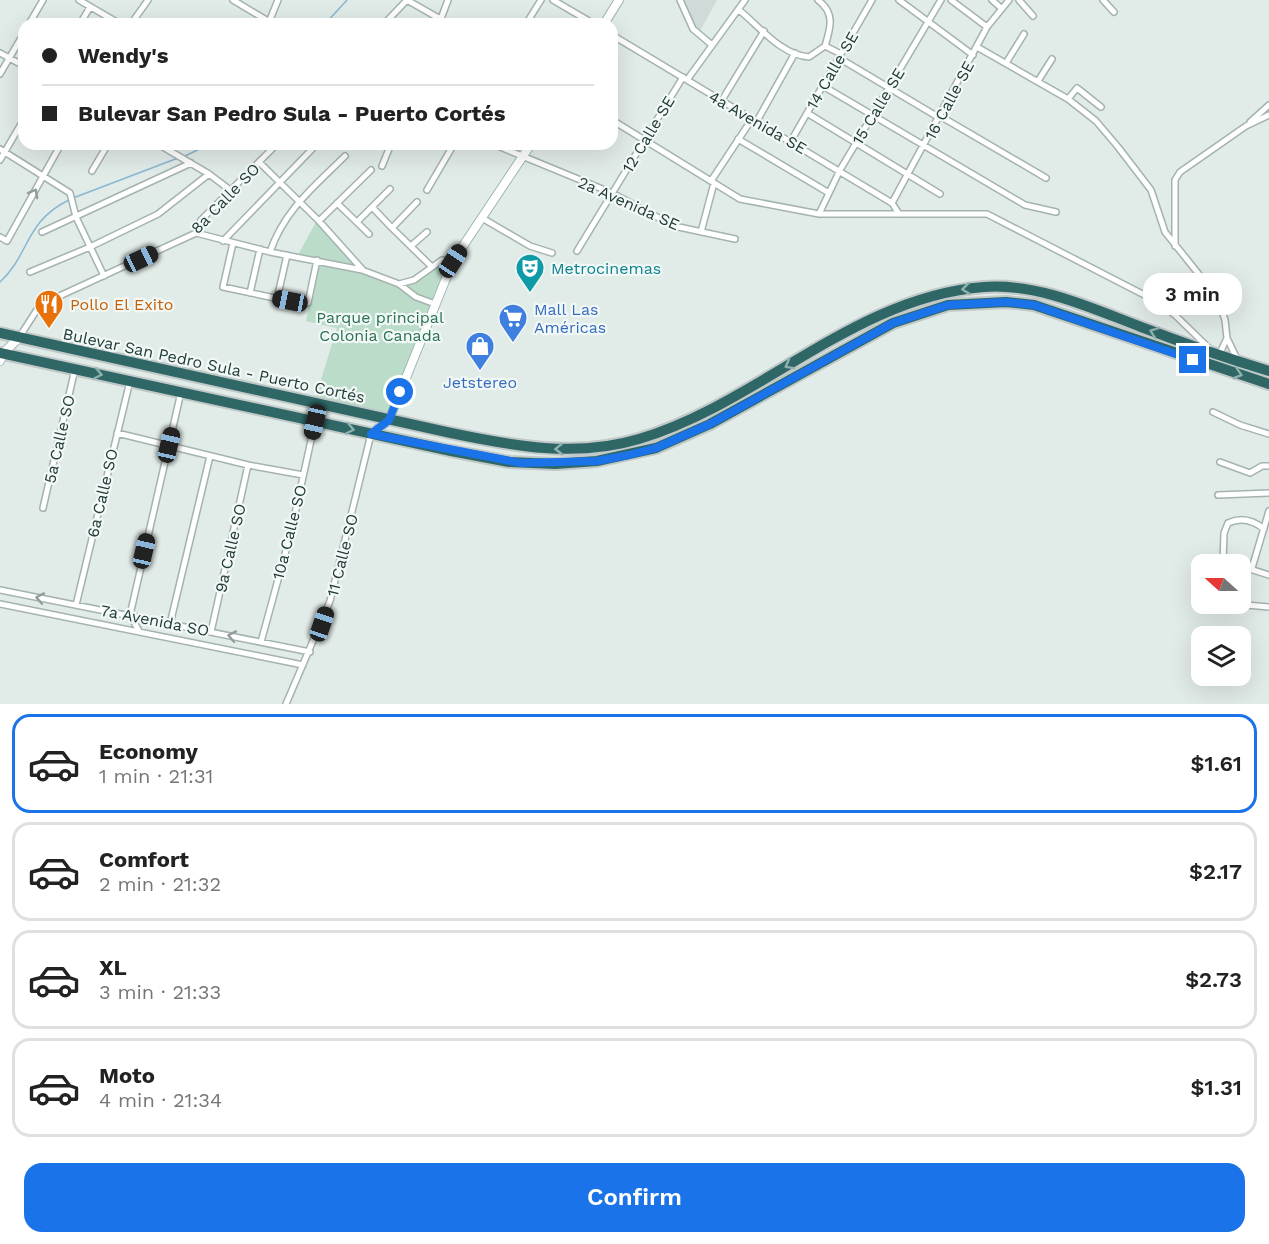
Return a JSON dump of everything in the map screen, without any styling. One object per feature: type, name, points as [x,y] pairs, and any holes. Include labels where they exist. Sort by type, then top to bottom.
[{"type":"highway","name":"Bulevar San Pedro Sula - Puerto Cortés","points":[[0,333],[389,420],[536,448],[596,447],[637,440],[675,427],[731,399],[887,310],[943,292],[986,287],[1047,294],[1217,355],[1269,371]]},
{"type":"highway","name":"Bulevar San Pedro Sula - Puerto Cortés","points":[[1,356],[75,369],[371,434],[525,463],[597,461],[656,448],[710,424],[893,323],[948,305],[983,302],[1034,305],[1269,384]]},
{"type":"street","points":[[32,18],[43,0]]},
{"type":"street","points":[[79,0],[109,18]]},
{"type":"street","points":[[135,18],[148,0]]},
{"type":"street","points":[[233,0],[262,18]]},
{"type":"street","points":[[272,18],[278,0]]},
{"type":"street","points":[[390,18],[407,0],[434,18]]},
{"type":"street","points":[[441,18],[448,0]]},
{"type":"street","points":[[530,18],[541,0]]},
{"type":"street","points":[[553,0],[584,18]]},
{"type":"street","points":[[608,18],[619,0]]},
{"type":"street","points":[[681,0],[693,29],[712,45]]},
{"type":"street","name":"12 Calle SE","points":[[577,251],[685,79],[745,0]]},
{"type":"street","points":[[739,10],[775,41],[795,53],[809,57],[825,46],[831,19],[826,6],[818,0]]},
{"type":"street","points":[[826,6],[830,0]]},
{"type":"street","name":"14 Calle SE","points":[[791,141],[872,0]]},
{"type":"street","points":[[899,0],[973,55]]},
{"type":"street","name":"15 Calle SE","points":[[819,214],[840,170],[941,0]]},
{"type":"street","points":[[951,0],[987,27]]},
{"type":"street","points":[[992,0],[1001,8]]},
{"type":"street","name":"16 Calle SE","points":[[892,203],[987,27],[1009,0]]},
{"type":"street","points":[[1019,0],[1034,16]]},
{"type":"street","points":[[1103,0],[1114,12]]},
{"type":"street","points":[[84,18],[90,7]]},
{"type":"street","points":[[722,100],[764,31]]},
{"type":"street","points":[[1006,63],[1024,34]]},
{"type":"street","name":"4a Avenida SE","points":[[618,39],[840,170],[892,203],[899,214]]},
{"type":"street","points":[[0,74],[18,43]]},
{"type":"street","points":[[825,46],[889,88],[1046,178]]},
{"type":"street","points":[[977,47],[1068,99],[1096,122],[1151,190],[1165,232],[1217,297],[1226,320],[1227,338],[1239,362]]},
{"type":"street","points":[[0,53],[18,63]]},
{"type":"street","points":[[702,232],[713,182],[738,139],[754,120],[795,53]]},
{"type":"street","points":[[1038,81],[1052,59]]},
{"type":"street","points":[[823,86],[1025,205],[1056,212]]},
{"type":"street","points":[[1068,99],[1077,88],[1101,107]]},
{"type":"street","points":[[1175,247],[1174,180],[1180,172],[1246,126],[1269,105]]},
{"type":"street","points":[[807,113],[940,194]]},
{"type":"street","points":[[1246,126],[1269,115]]},
{"type":"street","points":[[618,124],[740,199],[819,214],[987,214],[1156,301],[1175,315],[1217,355],[1227,338]]},
{"type":"street","points":[[0,160],[2,151],[18,128]]},
{"type":"street","points":[[738,139],[829,193]]},
{"type":"street","points":[[0,237],[7,241],[58,150]]},
{"type":"street","points":[[92,171],[104,150]]},
{"type":"street","points":[[168,150],[209,174],[230,190]]},
{"type":"street","name":"8a Calle SO","points":[[19,338],[40,305],[196,233],[201,220],[271,150]]},
{"type":"street","points":[[224,241],[311,150]]},
{"type":"street","points":[[382,166],[389,150]]},
{"type":"street","points":[[427,190],[450,150]]},
{"type":"street","name":"2a Avenida SE","points":[[505,150],[612,193],[674,226],[735,239]]},
{"type":"street","points":[[371,434],[389,420],[453,261],[527,150]]},
{"type":"street","points":[[2,151],[69,191],[76,217],[104,276]]},
{"type":"street","points":[[270,252],[277,230],[298,201],[345,156]]},
{"type":"street","points":[[260,162],[319,221],[362,270]]},
{"type":"street","points":[[42,232],[190,163]]},
{"type":"street","points":[[319,221],[371,170]]},
{"type":"street","points":[[30,272],[90,247],[158,214],[209,174]]},
{"type":"street","points":[[358,221],[390,189]]},
{"type":"street","points":[[337,202],[369,234]]},
{"type":"street","points":[[392,228],[417,202]]},
{"type":"street","points":[[372,207],[432,267]]},
{"type":"street","points":[[482,218],[530,246],[552,254]]},
{"type":"street","points":[[411,246],[427,232]]},
{"type":"street","points":[[196,233],[270,252],[362,270],[399,284],[416,297],[435,304]]},
{"type":"street","points":[[233,243],[223,287],[277,299],[308,303],[317,260]]},
{"type":"street","points":[[250,293],[260,249]]},
{"type":"street","points":[[277,299],[287,255]]},
{"type":"street","points":[[399,284],[414,280],[442,260],[453,261]]},
{"type":"street","points":[[1,356],[19,338]]},
{"type":"street","name":"5a Calle SO","points":[[43,508],[75,369]]},
{"type":"street","name":"6a Calle SO","points":[[76,605],[130,381]]},
{"type":"street","points":[[139,631],[130,615],[181,392]]},
{"type":"street","points":[[1213,412],[1240,425],[1269,434]]},
{"type":"street","name":"10a Calle SO","points":[[261,642],[291,532],[315,422]]},
{"type":"street","points":[[117,433],[248,465],[303,475]]},
{"type":"street","name":"11 Calle SO","points":[[286,704],[330,601],[371,434]]},
{"type":"street","points":[[170,624],[210,456]]},
{"type":"street","points":[[1220,462],[1250,473],[1262,466],[1269,466]]},
{"type":"street","name":"9a Calle SO","points":[[211,632],[248,465]]},
{"type":"street","points":[[1218,495],[1269,493]]},
{"type":"street","points":[[1269,511],[1252,568],[1269,575]]},
{"type":"street","points":[[1223,554],[1224,533],[1228,523],[1237,519],[1245,519],[1264,529]]},
{"type":"street","name":"7a Avenida SO","points":[[0,590],[310,652]]},
{"type":"street","name":"7a Avenida SO","points":[[0,604],[303,665]]},
{"type":"street","points":[[1251,605],[1269,607]]},
{"type":"shaded area","points":[[684,0],[717,0],[700,31],[694,23]]},
{"type":"green space","points":[[316,222],[359,267],[298,255]]},
{"type":"green space","name":"Parque principal Colonia Canada","points":[[442,260],[453,261],[391,414],[316,396],[337,328],[306,321],[318,262],[363,271],[398,286],[415,281]]},
{"type":"waterway","points":[[330,18],[347,0]]},
{"type":"waterway","points":[[183,157],[198,150]]},
{"type":"waterway","points":[[73,198],[178,158]]},
{"type":"waterway","points":[[0,282],[17,261],[35,228],[55,208],[69,200]]},
{"type":"place","name":"Metrocinemas","points":[[530,294]]},
{"type":"place","name":"Pollo El Exito","points":[[49,330]]},
{"type":"place","name":"Mall Las Américas","points":[[513,344]]},
{"type":"place","name":"Jetstereo","points":[[480,372]]},
{"type":"route","points":[[400,392],[389,420],[371,434],[509,462],[555,464],[597,461],[656,448],[710,424],[893,323],[948,305],[983,302],[1034,305],[1193,360]]}]
